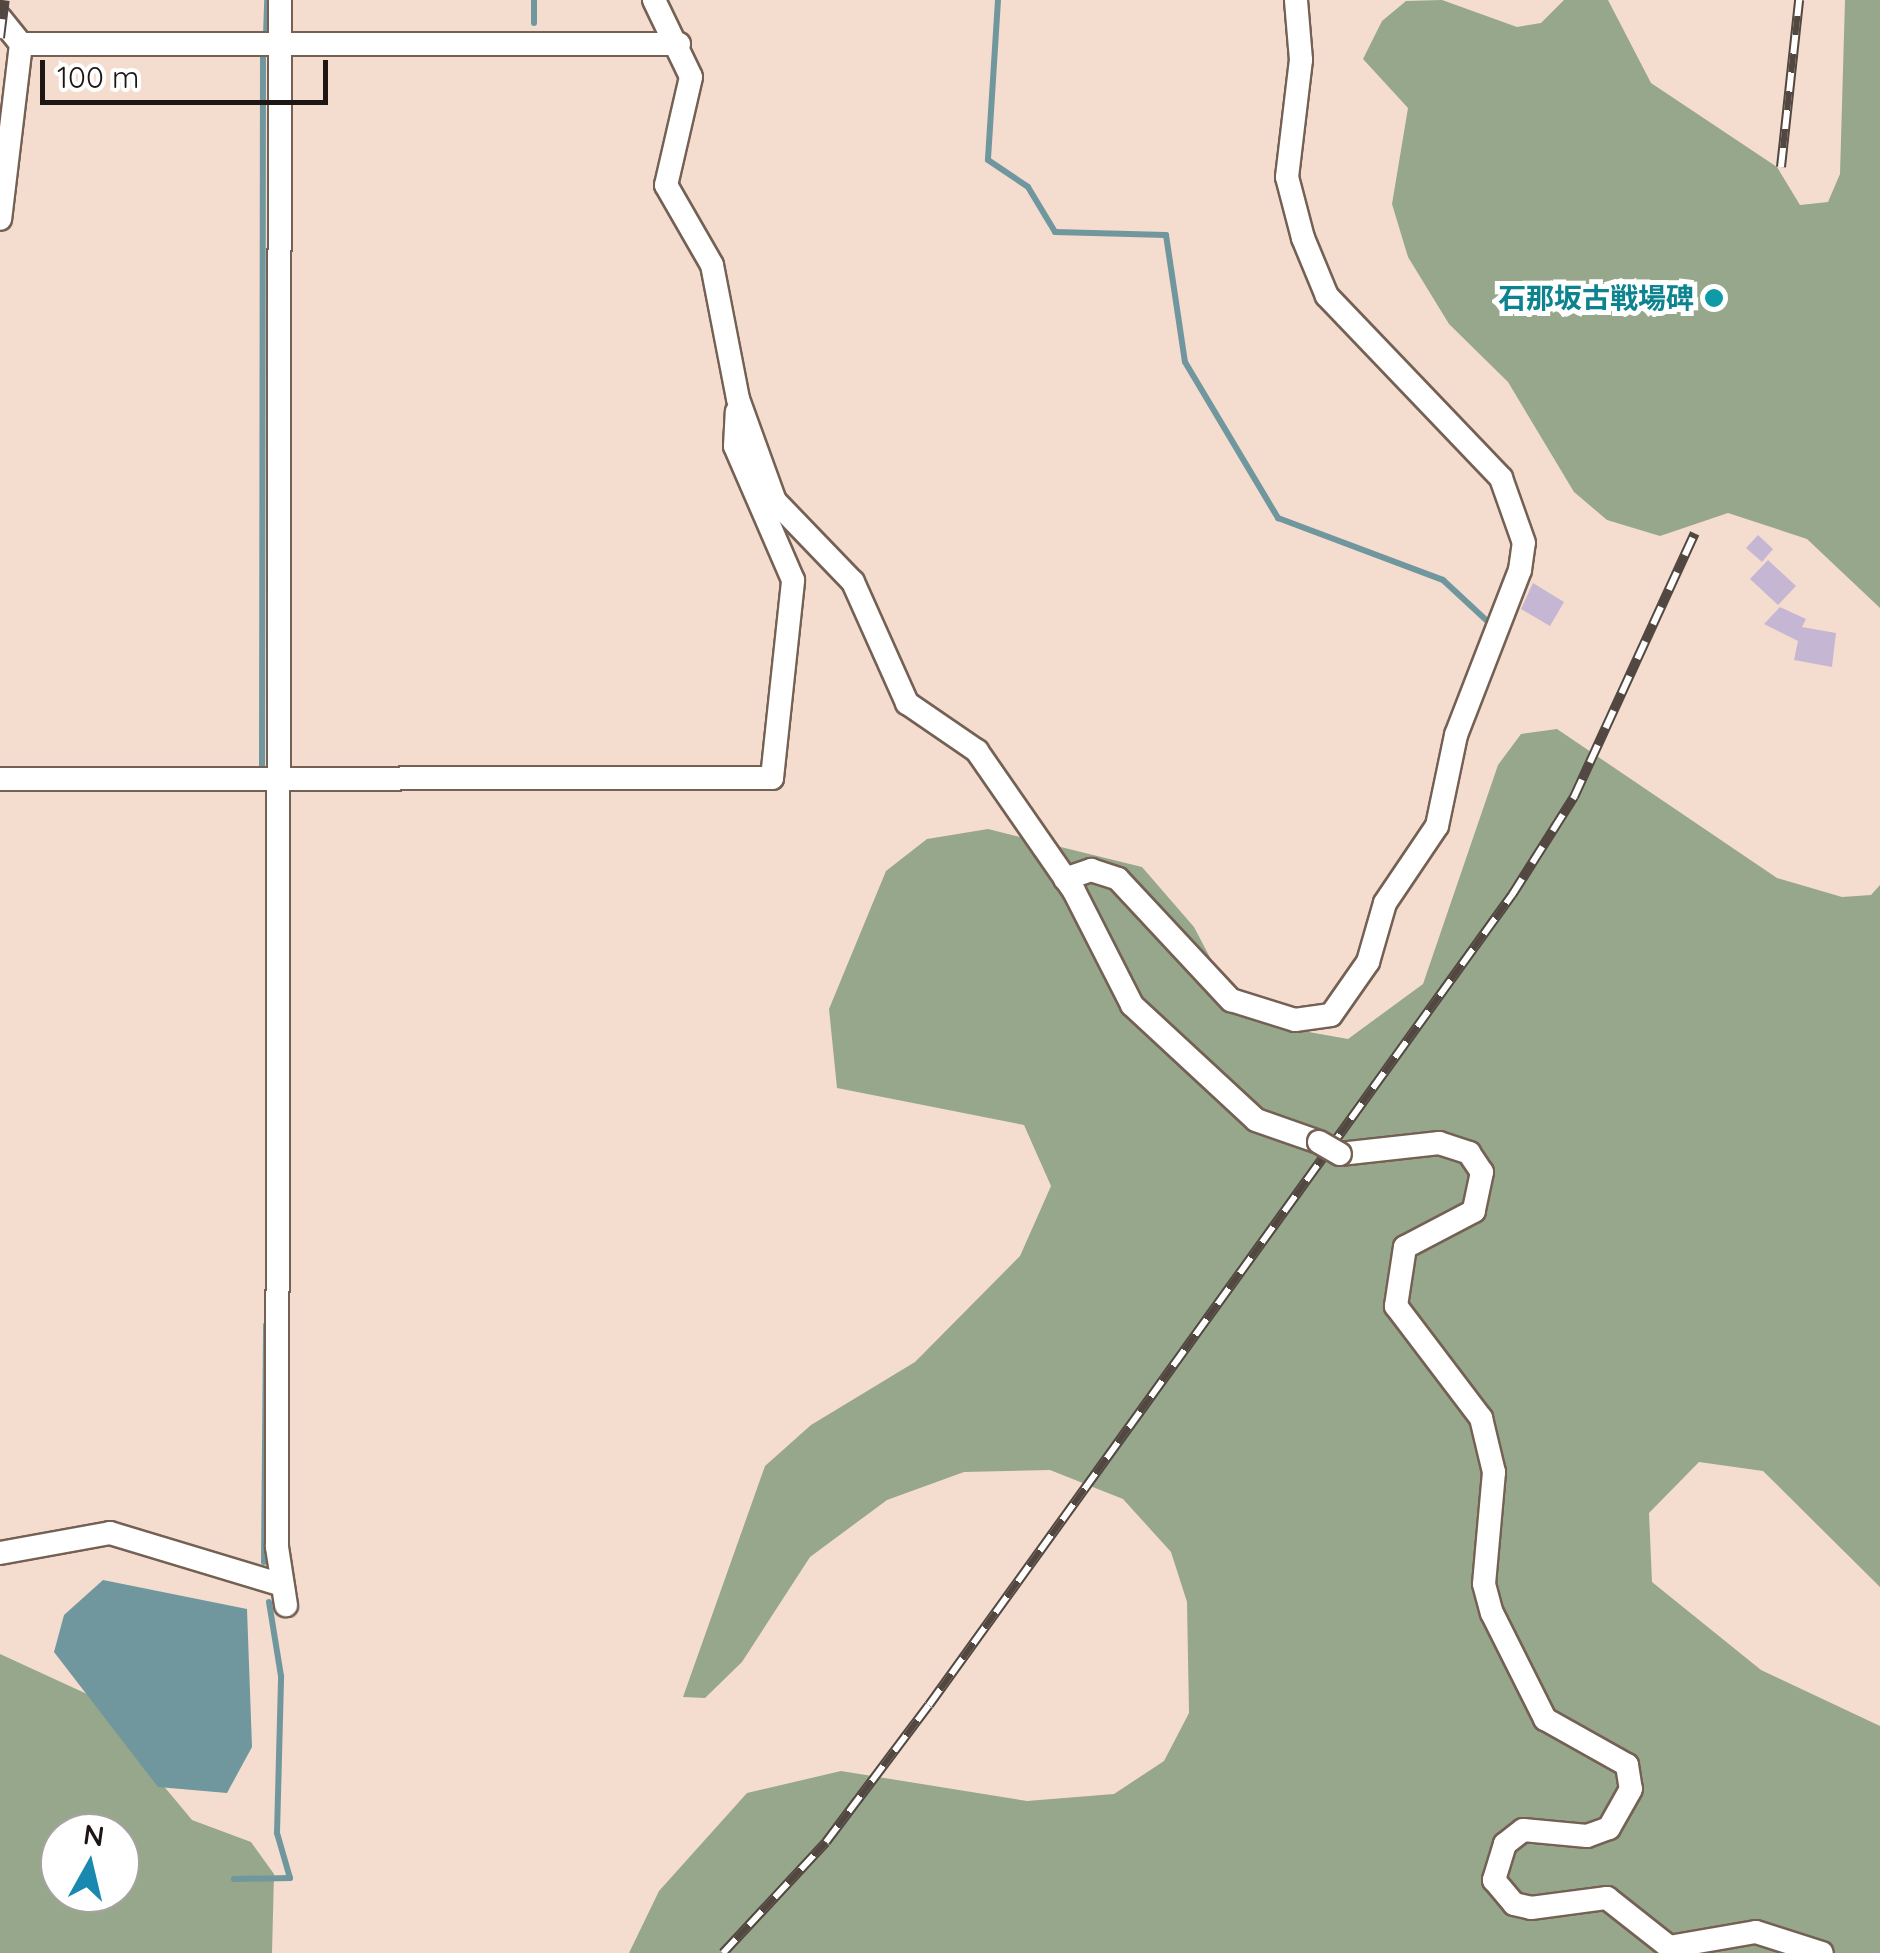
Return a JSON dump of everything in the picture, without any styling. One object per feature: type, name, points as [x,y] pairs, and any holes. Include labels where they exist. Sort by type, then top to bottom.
[{"type":"street","points":[[0,1553],[110,1533],[284,1595],[280,0]]},
{"type":"street","points":[[654,0],[679,44],[691,77],[666,185],[712,265],[738,399],[775,501],[853,582],[893,684],[978,751],[1066,879],[1132,1005],[1256,1120],[1319,1142],[1340,1154],[1439,1142],[1469,1154],[1482,1172],[1474,1210],[1405,1247],[1396,1306],[1480,1418],[1494,1472],[1484,1584],[1492,1613],[1545,1719],[1616,1751],[1627,1766],[1631,1790],[1609,1828],[1587,1836],[1523,1830],[1504,1844],[1494,1880],[1514,1904],[1531,1908],[1607,1898],[1669,1948],[1756,1932],[1822,1953]]},
{"type":"street","points":[[1066,879],[1091,870],[1118,879],[1231,1000],[1295,1020],[1330,1015],[1368,962],[1385,903],[1437,826],[1456,734],[1520,570],[1524,543],[1501,478],[1327,296],[1303,238],[1287,177],[1301,60],[1296,0]]},
{"type":"street","points":[[0,18],[20,44],[0,219]]},
{"type":"street","points":[[20,44],[679,44]]},
{"type":"street","points":[[0,780],[772,778],[793,580],[735,446],[738,399]]},
{"type":"green space","points":[[1442,0],[1517,27],[1541,23],[1564,0],[1608,0],[1651,83],[1777,167],[1800,205],[1828,202],[1840,174],[1845,0],[1880,0],[1880,608],[1807,539],[1728,513],[1660,536],[1607,520],[1574,492],[1508,382],[1449,324],[1408,257],[1392,204],[1408,108],[1363,59],[1382,21],[1406,1]]},
{"type":"green space","points":[[1557,729],[1777,878],[1842,897],[1871,895],[1880,885],[1880,1587],[1763,1471],[1699,1462],[1649,1513],[1652,1582],[1761,1670],[1880,1726],[1880,1953],[629,1953],[659,1891],[747,1793],[841,1771],[1027,1801],[1114,1794],[1164,1761],[1189,1713],[1187,1602],[1171,1552],[1123,1499],[1050,1470],[964,1472],[887,1500],[810,1557],[742,1662],[705,1698],[683,1697],[765,1466],[811,1425],[915,1362],[1020,1256],[1051,1186],[1024,1125],[837,1088],[829,1009],[886,871],[927,839],[988,829],[1142,867],[1194,927],[1234,1003],[1292,1029],[1348,1039],[1423,984],[1498,765],[1521,734]]},
{"type":"green space","points":[[0,1654],[87,1694],[192,1820],[251,1842],[274,1874],[272,1953],[0,1953]]},
{"type":"water","points":[[103,1580],[247,1609],[252,1747],[227,1793],[158,1787],[54,1652],[64,1615]]},
{"type":"building","points":[[1758,535],[1773,549],[1762,562],[1746,548]]},
{"type":"building","points":[[1768,560],[1796,586],[1778,605],[1750,579]]},
{"type":"building","points":[[1533,583],[1564,602],[1550,626],[1521,609]]},
{"type":"building","points":[[1780,607],[1806,619],[1802,627],[1836,633],[1832,667],[1794,660],[1798,641],[1764,624]]},
{"type":"waterway","points":[[266,35],[267,0]]},
{"type":"waterway","points":[[534,0],[534,23]]},
{"type":"waterway","points":[[998,0],[988,160],[1028,187],[1055,232],[1166,235],[1185,362],[1278,518],[1443,580],[1486,620]]},
{"type":"waterway","points":[[262,769],[263,51]]},
{"type":"waterway","points":[[264,1562],[266,1325]]},
{"type":"waterway","points":[[234,1879],[290,1878],[277,1833],[281,1676],[269,1602]]},
{"type":"railway","points":[[0,38],[5,0]]},
{"type":"railway","points":[[1781,167],[1799,0]]},
{"type":"railway","points":[[723,1953],[826,1842],[929,1705],[1512,895],[1574,797],[1695,533]]},
{"type":"place","name":"石那坂古戦場碑","points":[[1714,298]]}]
